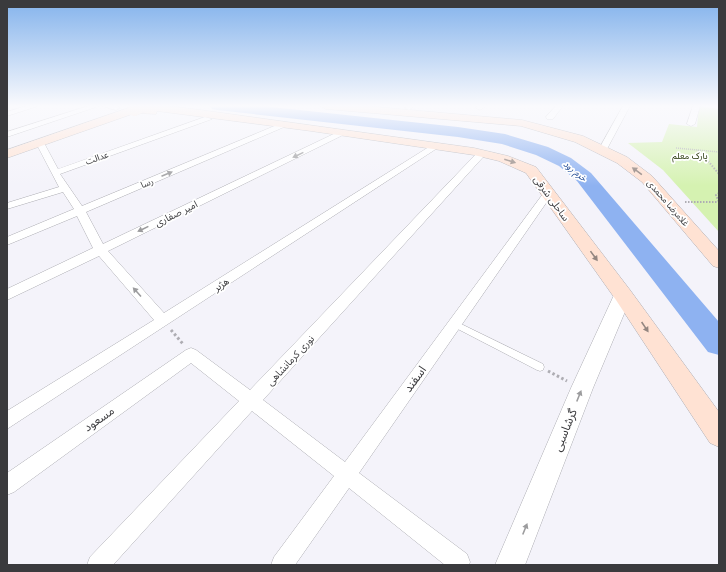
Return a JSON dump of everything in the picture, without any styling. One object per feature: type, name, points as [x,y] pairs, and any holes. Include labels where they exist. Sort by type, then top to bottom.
[{"type":"main road","points":[[7,154],[69,133]]},
{"type":"main road","name":"ساحلی شرقی","points":[[349,133],[481,154],[520,164],[531,170],[623,295],[719,434]]},
{"type":"main road","name":"غلامرضا محمدی","points":[[557,133],[579,139],[603,149],[647,178],[719,262]]},
{"type":"street","name":"عدالت","points":[[55,173],[169,133]]},
{"type":"street","name":"رسا","points":[[7,241],[266,133]]},
{"type":"street","name":"امیر صفاری","points":[[7,295],[344,133]]},
{"type":"street","points":[[603,149],[612,133]]},
{"type":"street","points":[[40,143],[55,173],[80,211],[100,250],[163,321]]},
{"type":"street","name":"هژبر","points":[[7,421],[436,147]]},
{"type":"street","name":"نوری کرمانشاهی","points":[[98,565],[481,154]]},
{"type":"street","points":[[7,206],[64,188]]},
{"type":"street","name":"اسفند","points":[[282,565],[548,193]]},
{"type":"street","name":"گرشاسبی","points":[[510,565],[582,388],[623,295]]},
{"type":"street","points":[[191,354],[459,562]]},
{"type":"street","name":"مسعود","points":[[7,484],[191,354]]},
{"type":"lane","points":[[455,324],[540,367]]},
{"type":"path","points":[[676,148],[719,152]]},
{"type":"path","points":[[697,150],[719,174]]},
{"type":"path","points":[[668,202],[719,202],[716,195],[719,193]]},
{"type":"path","points":[[163,321],[191,354]]},
{"type":"path","points":[[540,367],[582,388]]},
{"type":"green space","name":"پارک معلم","points":[[666,133],[719,133],[719,232],[663,170],[628,143],[662,142]]},
{"type":"waterway","name":"خرم رود","points":[[463,133],[505,139],[542,151],[565,162],[584,177],[719,343]]}]
